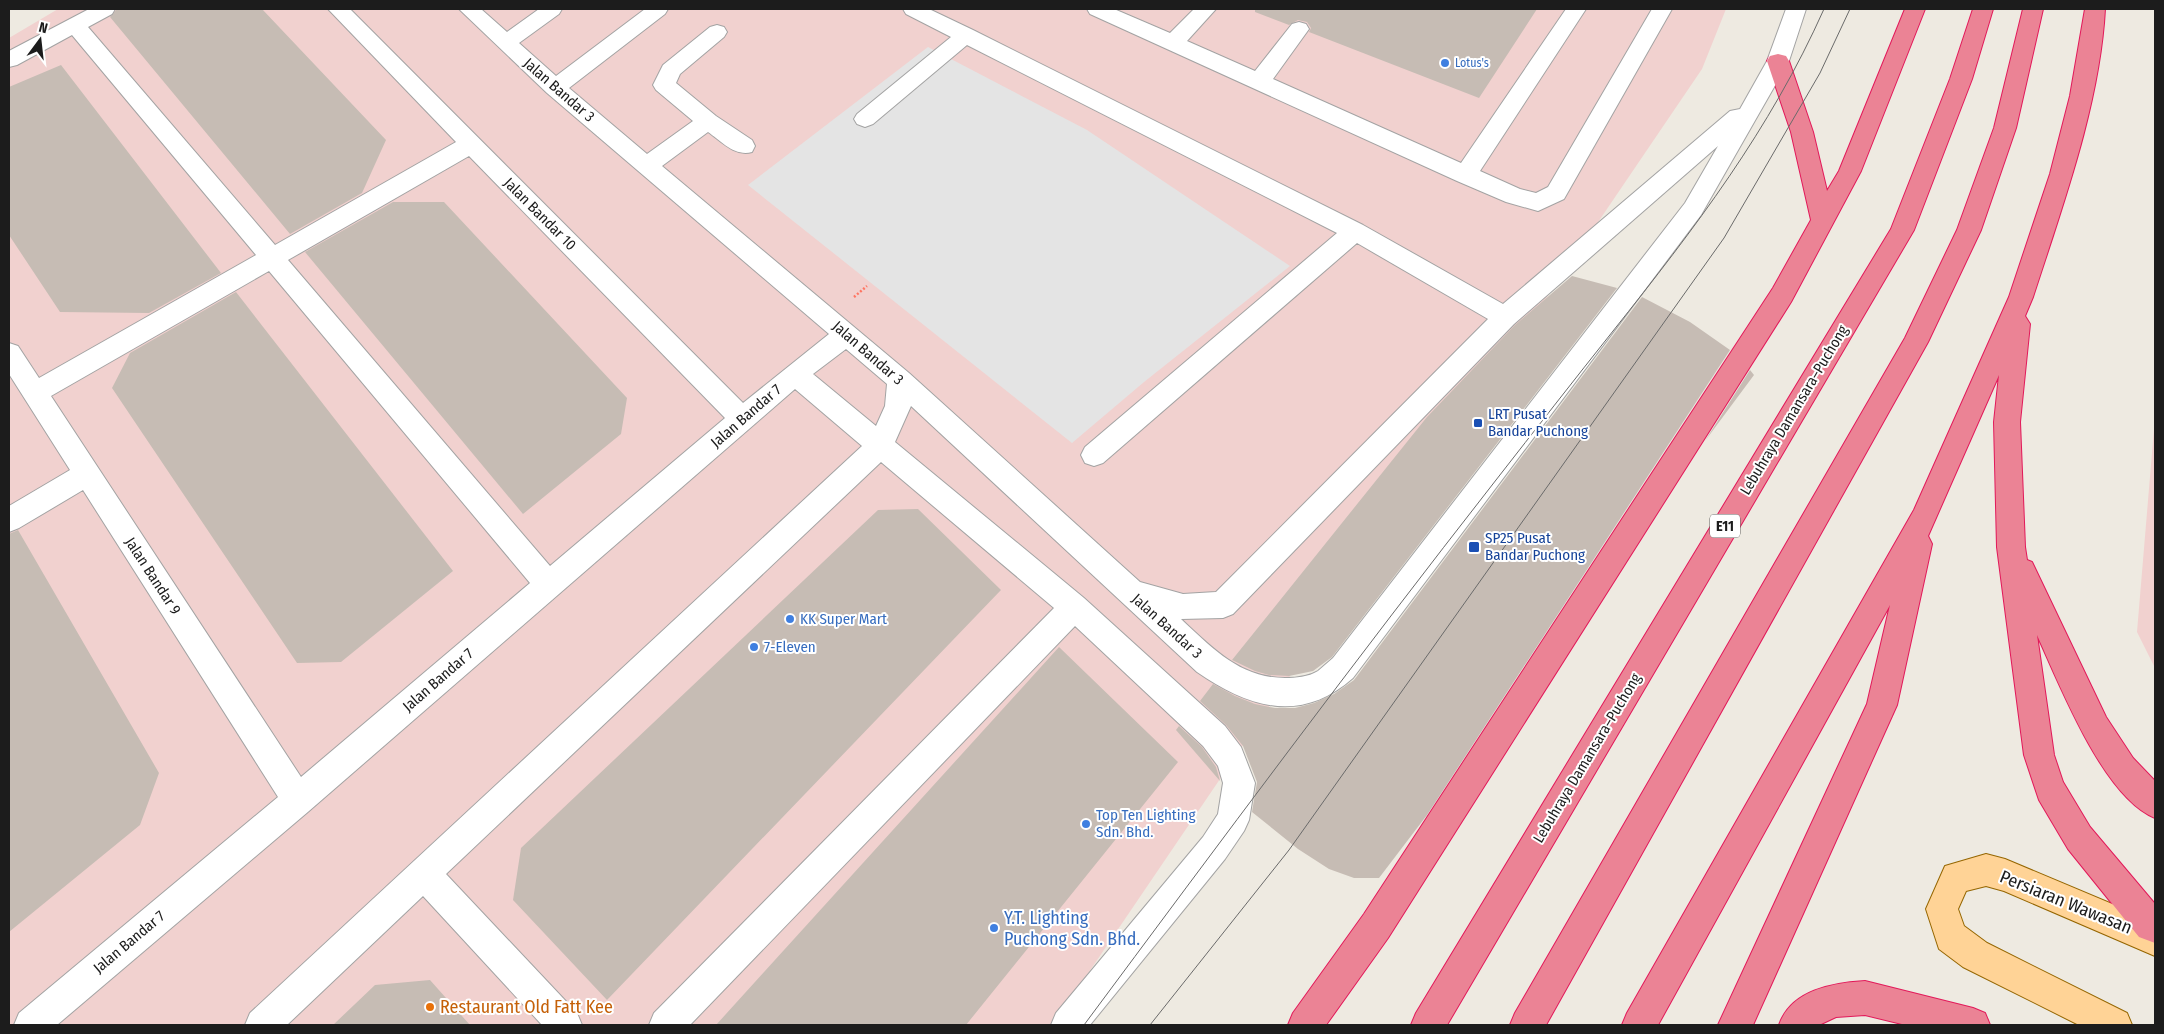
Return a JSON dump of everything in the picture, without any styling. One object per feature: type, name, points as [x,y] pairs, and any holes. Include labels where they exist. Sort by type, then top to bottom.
[{"type":"highway","points":[[1305,1025],[1376,926],[1782,295],[1850,171],[1915,9]]},
{"type":"highway","name":"Lebuhraya Damansara–Puchong","points":[[1428,1025],[1902,230],[1961,79],[1982,9]]},
{"type":"highway","points":[[1527,1025],[1914,342],[1972,221],[2005,128],[2033,9]]},
{"type":"highway","points":[[1639,1025],[1925,516],[2021,297],[2061,174],[2081,96],[2094,17],[2110,13],[2111,9]]},
{"type":"highway","points":[[1778,61],[1802,132],[1823,221]]},
{"type":"highway","points":[[2021,297],[2008,422],[2011,548],[2039,755],[2050,789],[2079,838],[2151,925],[2155,927]]},
{"type":"highway","points":[[1735,1025],[1882,705],[1925,516]]},
{"type":"highway","points":[[2011,548],[2095,726],[2122,769],[2155,803]]},
{"type":"highway","points":[[1796,1025],[1809,1011],[1836,1000],[1865,998],[1973,1025]]},
{"type":"main road","name":"Persiaran Wawasan","points":[[2115,1025],[1975,955],[1951,937],[1942,909],[1956,877],[1986,870],[2004,875],[2155,939]]},
{"type":"street","points":[[9,60],[105,9]]},
{"type":"street","name":"Jalan Bandar 10","points":[[338,9],[742,419]]},
{"type":"street","name":"Jalan Bandar 3","points":[[469,9],[555,88],[900,380],[1208,662],[1229,677],[1267,692],[1299,692],[1327,682],[1343,668],[1693,209],[1755,102]]},
{"type":"street","points":[[506,43],[552,9]]},
{"type":"street","points":[[555,88],[658,9]]},
{"type":"street","points":[[913,9],[958,23],[1355,231],[1505,317]]},
{"type":"street","points":[[1173,43],[1206,9]]},
{"type":"street","points":[[1465,175],[1576,9]]},
{"type":"street","points":[[1101,10],[1465,175],[1514,196],[1538,202],[1556,193],[1662,9]]},
{"type":"street","points":[[1130,592],[1183,607],[1223,605],[1505,317],[1755,102],[1778,61],[1796,9]]},
{"type":"street","points":[[865,120],[958,23]]},
{"type":"street","points":[[76,26],[549,585]]},
{"type":"street","points":[[1259,82],[1299,29]]},
{"type":"street","points":[[717,32],[671,70],[664,85],[708,121],[744,146]]},
{"type":"street","points":[[646,166],[708,121]]},
{"type":"street","points":[[34,393],[471,144]]},
{"type":"street","points":[[1094,455],[1355,231]]},
{"type":"street","name":"Jalan Bandar 7","points":[[31,1025],[298,800],[795,374],[846,334]]},
{"type":"street","name":"Jalan Bandar 9","points":[[9,353],[298,800]]},
{"type":"street","points":[[795,374],[1074,607],[1214,736],[1230,758],[1239,783],[1233,820],[1214,848],[1068,1025]]},
{"type":"street","points":[[262,1025],[881,445],[898,406],[900,380]]},
{"type":"street","points":[[9,520],[87,474]]},
{"type":"street","points":[[666,1025],[1074,607]]},
{"type":"street","points":[[423,873],[565,1025]]},
{"type":"shaded area","points":[[58,9],[1726,9],[1702,69],[1053,1025],[9,1025],[9,38]]},
{"type":"shaded area","points":[[928,47],[1087,130],[1290,266],[1144,382],[1072,443],[748,185]]},
{"type":"shaded area","points":[[2155,417],[2155,668],[2137,632]]},
{"type":"building","points":[[117,9],[262,9],[386,140],[362,193],[290,234],[110,17]]},
{"type":"building","name":"Lotus's","points":[[1255,9],[1537,9],[1479,98],[1309,32],[1311,28],[1307,22],[1298,20],[1289,25],[1255,12]]},
{"type":"building","points":[[61,65],[221,273],[149,313],[60,312],[9,235],[9,87]]},
{"type":"building","points":[[393,202],[444,202],[627,398],[621,434],[523,514],[305,252]]},
{"type":"building","points":[[1572,276],[1617,288],[1332,657],[1313,671],[1289,676],[1269,675],[1255,671],[1232,660],[1427,417],[1515,325]]},
{"type":"building","points":[[236,292],[453,571],[341,662],[297,663],[112,388],[130,353]]},
{"type":"building","points":[[1642,297],[1690,322],[1730,350],[1427,815],[1379,878],[1354,878],[1329,869],[1298,849],[1252,812],[1257,782],[1243,746],[1226,725],[1200,701],[1213,684],[1255,704],[1275,708],[1295,708],[1314,703],[1334,694],[1354,680]]},
{"type":"building","points":[[1750,370],[1754,375],[1705,441]]},
{"type":"building","points":[[918,509],[1001,590],[607,1000],[513,900],[521,848],[878,510]]},
{"type":"building","points":[[18,530],[159,773],[140,825],[9,932],[9,534]]},
{"type":"building","points":[[1059,647],[1178,762],[966,1025],[716,1025]]},
{"type":"building","points":[[1179,726],[1202,747],[1216,767],[1220,781],[1176,730]]},
{"type":"building","points":[[430,980],[470,1025],[333,1025],[375,985]]},
{"type":"tram line","points":[[1084,1025],[1392,615],[1702,216],[1780,96],[1824,9]]},
{"type":"tram line","points":[[1150,1025],[1289,850],[1724,238],[1820,73],[1850,9]]},
{"type":"place","name":"Lotus's","points":[[1445,63]]},
{"type":"place","name":"LRT Pusat Bandar Puchong","points":[[1478,423]]},
{"type":"place","name":"SP25 Pusat Bandar Puchong","points":[[1474,547]]},
{"type":"place","name":"KK Super Mart","points":[[790,619]]},
{"type":"place","name":"7-Eleven","points":[[754,647]]},
{"type":"place","name":"Top Ten Lighting Sdn. Bhd.","points":[[1086,824]]},
{"type":"place","name":"Y.T. Lighting Puchong Sdn. Bhd.","points":[[994,928]]},
{"type":"place","name":"Restaurant Old Fatt Kee","points":[[430,1007]]}]
